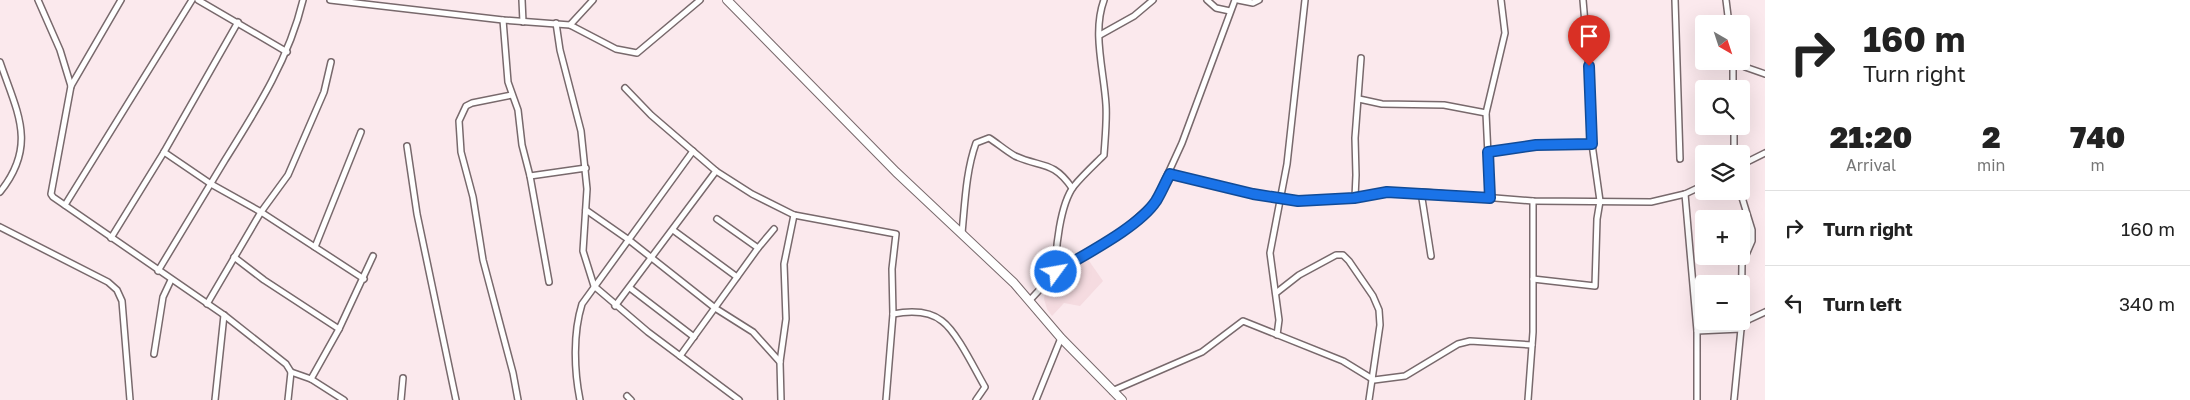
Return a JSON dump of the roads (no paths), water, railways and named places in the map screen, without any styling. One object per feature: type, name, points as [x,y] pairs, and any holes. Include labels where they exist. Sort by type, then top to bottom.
[{"type":"street","points":[[38,0],[60,50],[71,86]]},
{"type":"street","points":[[121,0],[71,86],[50,190],[53,198],[224,316],[286,364],[291,372],[288,400]]},
{"type":"street","points":[[65,205],[192,0]]},
{"type":"street","points":[[198,0],[287,52]]},
{"type":"street","points":[[158,271],[241,135],[287,52],[296,29],[303,0]]},
{"type":"street","points":[[330,0],[503,20],[570,25],[616,49],[637,53],[700,0]]},
{"type":"street","points":[[522,0],[523,22]]},
{"type":"street","points":[[570,25],[593,0]]},
{"type":"street","points":[[727,0],[896,172],[1030,300],[1061,338],[1122,400]]},
{"type":"street","points":[[1056,272],[1054,251],[1072,188],[1104,155],[1106,105],[1100,12],[1104,0]]},
{"type":"street","points":[[1100,35],[1134,16],[1154,0]]},
{"type":"street","points":[[1207,0],[1216,8],[1230,11]]},
{"type":"street","points":[[1030,300],[1056,272],[1124,230],[1143,215],[1155,202],[1170,174],[1230,11],[1236,0],[1253,3],[1259,0]]},
{"type":"street","points":[[1277,335],[1279,320],[1270,253],[1287,164],[1305,0]]},
{"type":"street","points":[[1490,198],[1486,113],[1505,33],[1501,0]]},
{"type":"street","points":[[1533,279],[1595,286],[1597,219],[1600,201],[1592,144],[1590,83],[1583,0]]},
{"type":"street","points":[[1676,0],[1680,159]]},
{"type":"street","points":[[1726,0],[1728,15]]},
{"type":"street","points":[[503,20],[505,61],[512,95],[518,110],[522,144],[530,176],[549,282]]},
{"type":"street","points":[[111,238],[164,152],[238,22]]},
{"type":"street","points":[[556,23],[560,50],[581,131],[586,168],[584,251],[594,286],[615,306],[739,400]]},
{"type":"street","points":[[1354,198],[1361,58]]},
{"type":"street","points":[[0,62],[20,118],[22,138],[19,162],[11,178],[0,192]]},
{"type":"street","points":[[207,304],[261,212],[288,175],[324,92],[330,62]]},
{"type":"street","points":[[1750,69],[1765,74]]},
{"type":"street","points":[[626,88],[650,115],[716,170],[752,194],[794,215],[896,234],[892,269],[893,314],[886,400]]},
{"type":"street","points":[[512,95],[472,103],[466,106],[459,121],[461,152],[473,197],[483,260],[513,372],[518,400]]},
{"type":"street","points":[[1359,100],[1382,104],[1444,105],[1486,113]]},
{"type":"street","points":[[314,247],[361,132]]},
{"type":"street","points":[[962,233],[966,184],[971,156],[976,143],[989,138],[1015,156],[1048,166],[1063,175],[1072,188]]},
{"type":"street","points":[[1488,152],[1536,145],[1592,144]]},
{"type":"street","points":[[406,146],[416,214],[456,400]]},
{"type":"street","points":[[580,400],[578,388],[578,318],[582,304],[693,151]]},
{"type":"street","points":[[164,152],[211,184],[261,212],[364,278]]},
{"type":"street","points":[[1750,160],[1765,152]]},
{"type":"street","points":[[530,176],[586,168]]},
{"type":"street","points":[[615,306],[716,170]]},
{"type":"street","points":[[1170,174],[1298,201],[1354,198],[1387,192],[1421,192],[1533,201],[1651,202],[1685,194],[1695,189]]},
{"type":"street","points":[[1421,192],[1431,256]]},
{"type":"street","points":[[1685,194],[1697,331],[1698,400]]},
{"type":"street","points":[[1742,275],[1742,264],[1752,242],[1752,230],[1743,200]]},
{"type":"street","points":[[1528,400],[1532,345],[1533,201]]},
{"type":"street","points":[[586,210],[629,240],[715,308],[753,332],[780,362]]},
{"type":"street","points":[[781,400],[780,362],[786,319],[784,264],[794,215]]},
{"type":"street","points":[[717,219],[758,248]]},
{"type":"street","points":[[0,227],[108,282],[117,290],[122,301],[130,400]]},
{"type":"street","points":[[680,356],[758,248],[774,229]]},
{"type":"street","points":[[673,230],[737,277]]},
{"type":"street","points":[[1276,293],[1299,275],[1336,255],[1342,255],[1349,261],[1373,296],[1379,310],[1380,325],[1374,380],[1369,400]]},
{"type":"street","points":[[311,379],[339,329],[373,256]]},
{"type":"street","points":[[234,257],[264,280],[339,329]]},
{"type":"street","points":[[154,354],[163,297],[171,280]]},
{"type":"street","points":[[630,288],[694,336]]},
{"type":"street","points":[[893,314],[908,312],[925,313],[943,321],[985,387],[976,400]]},
{"type":"street","points":[[1750,319],[1765,312]]},
{"type":"street","points":[[215,400],[224,316]]},
{"type":"street","points":[[1112,391],[1202,352],[1243,321],[1342,361],[1374,380],[1405,376],[1458,344],[1470,341],[1532,345]]},
{"type":"street","points":[[1697,331],[1741,330],[1734,400]]},
{"type":"street","points":[[1036,400],[1061,338]]},
{"type":"street","points":[[291,372],[311,379],[344,400]]},
{"type":"street","points":[[400,400],[403,378]]}]
